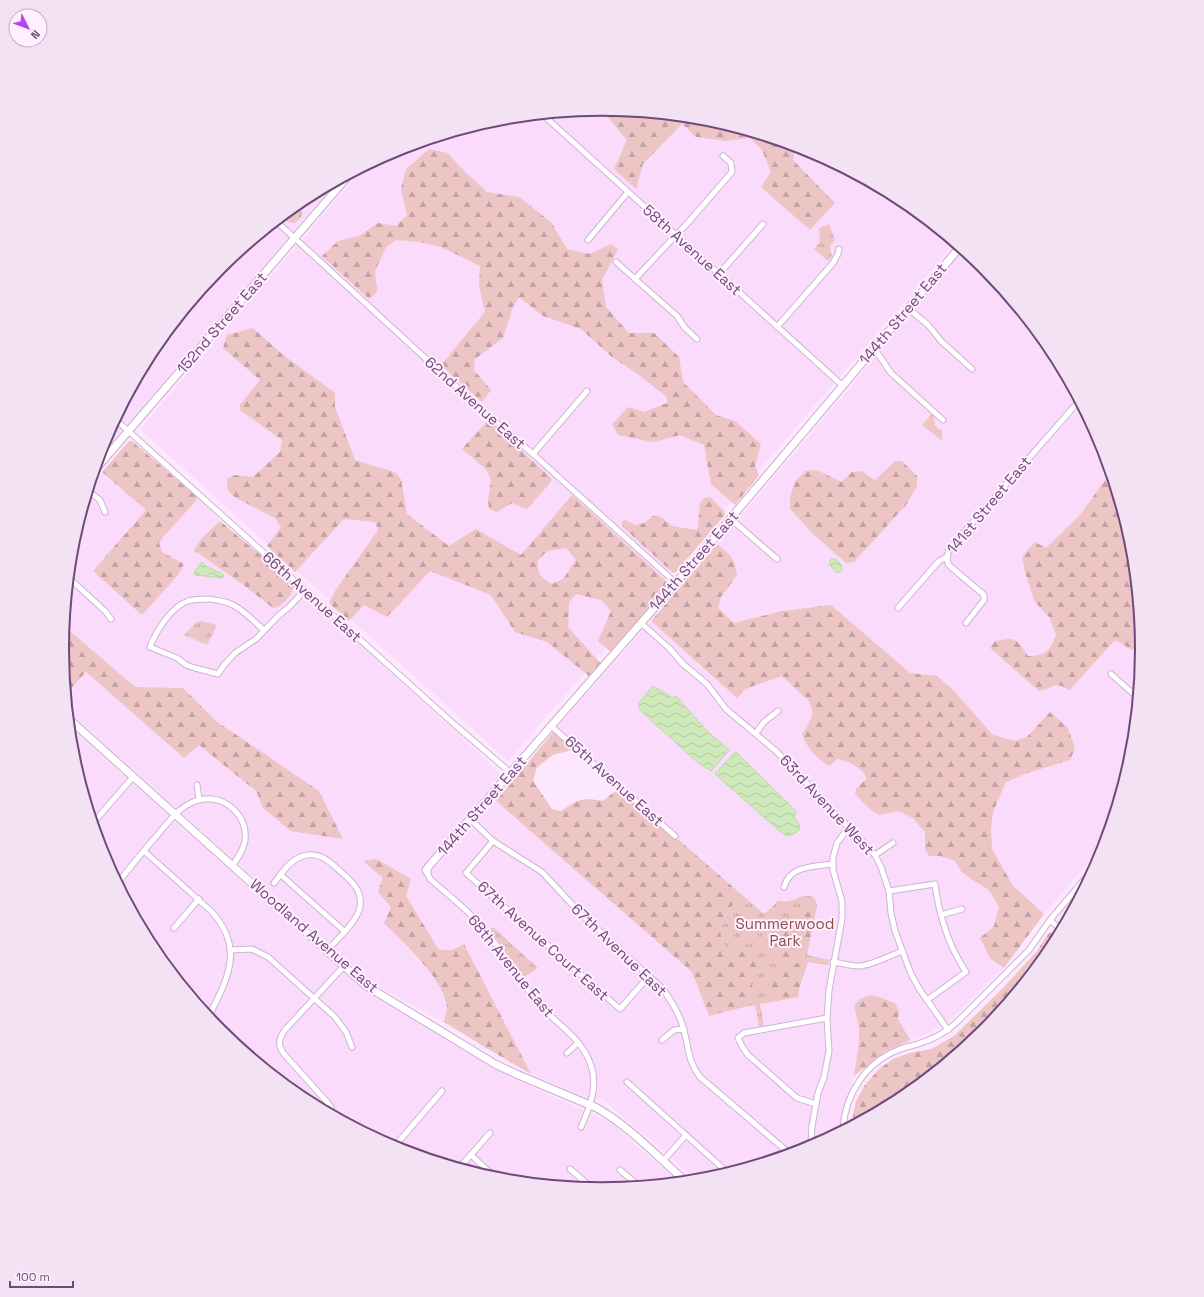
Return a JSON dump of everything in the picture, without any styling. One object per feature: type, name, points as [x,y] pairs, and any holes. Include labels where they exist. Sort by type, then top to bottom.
[{"type":"street","name":"58th Avenue East","points":[[547,119],[842,386]]},
{"type":"street","points":[[635,279],[685,226],[732,172],[733,169],[731,163],[723,156]]},
{"type":"street","name":"152nd Street East","points":[[104,459],[340,185]]},
{"type":"street","points":[[588,240],[628,192]]},
{"type":"street","points":[[719,274],[763,224]]},
{"type":"street","name":"62nd Avenue East","points":[[280,225],[485,413],[533,454],[676,583]]},
{"type":"street","points":[[778,327],[834,263],[839,249]]},
{"type":"street","name":"144th Street East","points":[[427,872],[426,870],[429,866],[731,519],[956,251]]},
{"type":"street","points":[[616,262],[676,316],[685,328],[697,339]]},
{"type":"street","points":[[908,308],[928,324],[942,342],[972,369]]},
{"type":"street","points":[[874,348],[891,373],[943,420]]},
{"type":"street","points":[[533,454],[587,391]]},
{"type":"street","name":"141st Street East","points":[[898,608],[939,561],[947,557],[952,546],[1075,404]]},
{"type":"street","name":"66th Avenue East","points":[[120,423],[510,773]]},
{"type":"street","points":[[92,494],[100,500],[105,512]]},
{"type":"street","points":[[731,519],[777,559]]},
{"type":"street","points":[[947,557],[948,564],[984,595],[984,600],[966,623]]},
{"type":"street","points":[[74,582],[105,611],[111,620]]},
{"type":"street","points":[[264,630],[232,604],[216,600],[194,600],[182,603],[177,607],[158,629],[150,647],[177,658],[195,668],[218,674],[235,653],[248,646],[305,590]]},
{"type":"street","name":"63rd Avenue West","points":[[641,623],[670,649],[683,664],[707,684],[726,709],[776,751],[875,855],[889,891],[893,922],[911,974],[948,1030]]},
{"type":"street","points":[[1111,674],[1133,693]]},
{"type":"street","points":[[756,733],[764,722],[778,711]]},
{"type":"street","name":"Woodland Avenue East","points":[[75,724],[365,985],[496,1064],[607,1114],[616,1120],[679,1176]]},
{"type":"street","name":"65th Avenue East","points":[[552,726],[676,836]]},
{"type":"street","points":[[97,819],[133,778]]},
{"type":"street","points":[[197,785],[199,799]]},
{"type":"street","points":[[122,879],[175,814],[188,804],[199,799],[206,798],[223,802],[233,808],[241,818],[245,837],[243,849],[232,866]]},
{"type":"street","name":"67th Avenue East","points":[[470,819],[493,841],[542,872],[581,914],[663,989],[681,1020],[688,1043],[690,1058],[700,1077],[783,1149]]},
{"type":"street","points":[[812,1139],[818,1093],[824,1077],[829,1051],[827,1018],[833,962],[842,919],[841,895],[832,864],[837,843],[849,827]]},
{"type":"street","name":"67th Avenue Court East","points":[[493,841],[466,873],[620,1009],[648,976]]},
{"type":"street","points":[[875,855],[893,843]]},
{"type":"street","points":[[144,851],[211,911],[221,924],[226,934],[230,950],[228,976],[211,1011]]},
{"type":"street","points":[[274,883],[289,864],[296,858],[313,854],[328,860],[353,882],[360,896],[359,912],[327,951]]},
{"type":"street","points":[[784,887],[790,877],[798,870],[809,866],[832,864]]},
{"type":"street","name":"68th Avenue East","points":[[427,872],[430,879],[481,926],[539,1004],[584,1051],[592,1069],[593,1089],[590,1106],[580,1127]]},
{"type":"street","points":[[281,875],[344,931]]},
{"type":"street","points":[[889,891],[935,884],[941,915],[953,950],[966,972],[927,1000]]},
{"type":"street","points":[[843,1124],[844,1113],[850,1095],[870,1068],[882,1058],[898,1050],[929,1040],[948,1030],[962,1018],[1022,958],[1035,943],[1050,920],[1079,885]]},
{"type":"street","points":[[174,928],[199,900]]},
{"type":"street","points":[[941,915],[962,909]]},
{"type":"street","points":[[1050,920],[1057,926]]},
{"type":"street","points":[[230,950],[247,949],[263,954],[314,998],[339,1022],[346,1032],[352,1047]]},
{"type":"street","points":[[833,962],[860,966],[902,951]]},
{"type":"street","points":[[330,1107],[328,1102],[280,1048],[279,1041],[284,1031],[344,966]]},
{"type":"street","points":[[816,1104],[797,1098],[748,1055],[738,1038],[744,1033],[827,1018]]},
{"type":"street","points":[[662,1040],[674,1030],[684,1029]]},
{"type":"street","points":[[567,1052],[578,1043]]},
{"type":"street","points":[[627,1082],[722,1167]]},
{"type":"street","points":[[399,1141],[442,1091]]},
{"type":"street","points":[[464,1163],[490,1133]]},
{"type":"street","points":[[663,1161],[686,1135]]},
{"type":"street","points":[[471,1155],[485,1168]]},
{"type":"street","points":[[570,1169],[584,1181]]},
{"type":"street","points":[[620,1170],[632,1180]]},
{"type":"shaded area","points":[[567,117],[637,117],[672,120],[740,134],[806,156],[838,170],[898,205],[952,247],[508,761],[140,429],[357,175],[398,156],[431,144],[498,126],[532,120]]},
{"type":"shaded area","points":[[328,192],[111,443],[140,382],[179,324],[201,297],[251,248],[306,205]]},
{"type":"shaded area","points":[[960,254],[1003,297],[1025,324],[1064,382],[1074,401],[1065,412],[1071,418],[1078,410],[1107,477],[1080,515],[1046,549],[1035,542],[1035,602],[1049,617],[1056,635],[1050,650],[1061,685],[1070,690],[1134,619],[1134,683],[1125,752],[1117,786],[1107,820],[1090,861],[1044,914],[1004,968],[955,1016],[937,1029],[885,1052],[854,1076],[840,1126],[838,1127],[773,1153],[740,1163],[690,1174],[600,1097],[596,1102],[531,1074],[464,944],[452,950],[439,951],[430,935],[384,878],[378,892],[391,906],[384,923],[433,975],[444,997],[447,1008],[444,1022],[373,984],[74,716],[71,689],[86,672],[184,758],[199,744],[256,791],[263,808],[342,839],[319,791],[216,721],[183,688],[135,687],[70,631],[70,614],[79,545],[97,478],[102,472],[146,510],[93,571],[184,564],[162,552],[159,543],[196,501],[197,497],[220,521],[202,538],[195,552],[242,584],[273,608],[294,589],[294,583],[501,774],[421,868],[432,877],[432,871],[496,801],[692,972],[709,1016],[751,987],[758,958],[756,955],[763,913],[554,731],[651,621],[737,698],[745,689],[782,676],[947,826],[854,625],[831,605],[782,611],[734,623],[687,579],[848,390]]},
{"type":"shaded area","points":[[76,732],[364,990],[505,1075],[610,1122],[672,1177],[602,1182],[532,1177],[498,1171],[464,1163],[398,1141],[366,1127],[306,1092],[251,1049],[225,1025],[201,1000],[159,945],[140,915],[124,884],[97,820],[87,786]]},
{"type":"shaded area","points":[[1073,897],[1060,921],[1059,919],[1062,910]]},
{"type":"green space","points":[[607,116],[672,120],[740,134],[794,152],[793,160],[835,203],[810,230],[761,187],[771,172],[762,150],[750,138],[725,141],[696,137],[682,124],[643,164],[636,189],[614,169],[627,140]]},
{"type":"green space","points":[[429,149],[448,153],[462,169],[487,192],[519,197],[551,222],[567,249],[590,254],[611,244],[618,249],[602,280],[606,307],[629,333],[654,333],[679,357],[683,382],[716,415],[735,421],[761,444],[755,466],[759,475],[735,505],[711,484],[704,445],[680,435],[653,442],[618,435],[612,424],[628,407],[644,412],[667,403],[667,397],[639,375],[612,357],[581,329],[543,316],[519,297],[513,307],[503,338],[475,359],[474,370],[491,390],[482,402],[441,365],[485,312],[479,286],[480,266],[441,247],[419,242],[396,240],[386,247],[375,271],[377,292],[369,299],[322,256],[338,241],[359,236],[378,223],[396,226],[407,215],[401,189],[406,169]]},
{"type":"green space","points":[[300,210],[302,212],[301,217],[295,223],[285,221]]},
{"type":"green space","points":[[829,224],[835,240],[830,246],[832,256],[828,261],[814,249],[820,242],[819,228]]},
{"type":"green space","points":[[253,328],[282,354],[335,393],[335,407],[355,460],[394,472],[401,479],[407,514],[449,546],[476,529],[521,555],[572,495],[667,582],[667,586],[611,652],[598,641],[611,611],[601,600],[576,594],[569,602],[568,627],[600,663],[589,676],[547,642],[515,632],[491,595],[430,571],[387,617],[364,605],[349,621],[329,603],[335,591],[378,530],[375,522],[344,519],[295,572],[267,546],[281,527],[275,518],[236,498],[228,491],[227,479],[234,475],[253,477],[280,452],[282,440],[240,410],[240,405],[260,380],[223,348],[227,335]],"holes":[[[566,548],[576,560],[563,579],[552,584],[540,575],[538,560],[547,551]]]},
{"type":"green space","points":[[932,414],[934,416],[935,425],[938,429],[942,430],[942,441],[922,425]]},
{"type":"green space","points":[[488,420],[551,478],[551,482],[527,509],[512,503],[497,512],[489,509],[488,500],[491,481],[487,470],[462,449]]},
{"type":"green space","points":[[129,441],[132,441],[197,497],[196,501],[159,543],[162,552],[184,564],[178,575],[142,615],[93,571],[146,510],[102,472]]},
{"type":"green space","points":[[895,461],[902,461],[917,476],[917,486],[906,505],[854,562],[846,563],[812,533],[790,509],[790,497],[795,482],[805,471],[817,470],[841,482],[852,472],[861,471],[875,480]]},
{"type":"green space","points":[[1107,477],[1125,545],[1134,614],[1135,651],[1115,640],[1070,690],[1056,685],[1039,691],[990,648],[995,641],[1012,639],[1018,642],[1028,656],[1043,654],[1049,649],[1056,635],[1049,617],[1035,602],[1025,572],[1022,557],[1035,542],[1046,548],[1080,515]]},
{"type":"green space","points":[[710,497],[725,512],[724,516],[676,572],[673,573],[623,527],[622,521],[626,520],[635,525],[644,523],[653,516],[661,517],[672,526],[697,530],[700,503],[704,498]]},
{"type":"green space","points":[[220,521],[294,583],[294,587],[288,599],[281,605],[273,608],[242,584],[195,552],[194,550],[202,538]]},
{"type":"green space","points":[[717,544],[731,557],[736,569],[737,575],[721,597],[718,608],[734,623],[782,611],[831,605],[910,673],[937,676],[953,690],[993,735],[1015,741],[1027,737],[1050,712],[1068,728],[1075,748],[1070,760],[1027,773],[1006,782],[993,812],[991,829],[992,849],[1013,886],[1044,914],[1004,968],[990,958],[980,938],[994,926],[999,907],[989,890],[961,871],[955,861],[941,856],[929,856],[925,850],[925,832],[913,818],[898,811],[879,815],[870,809],[855,794],[856,789],[867,778],[862,771],[850,763],[837,759],[830,766],[821,761],[813,753],[802,734],[813,713],[809,701],[782,676],[745,689],[737,698],[651,621]]},
{"type":"green space","points":[[201,621],[217,625],[207,645],[184,635],[196,623]]},
{"type":"green space","points":[[70,631],[135,687],[183,688],[216,721],[319,791],[343,839],[291,831],[263,808],[256,791],[199,745],[184,758],[86,672],[71,689]]},
{"type":"green space","points":[[554,731],[575,749],[553,755],[537,767],[533,781],[552,809],[561,811],[576,802],[585,799],[603,801],[619,788],[741,894],[723,920],[721,934],[722,941],[727,948],[752,948],[758,958],[748,1006],[709,1016],[692,972],[496,801]]},
{"type":"green space","points":[[376,859],[411,879],[406,896],[439,950],[452,950],[464,944],[531,1074],[444,1022],[447,1007],[444,996],[438,984],[422,962],[384,923],[391,907],[378,892],[383,878],[363,861]]},
{"type":"green space","name":"Summerwood Park","points":[[741,894],[763,913],[767,912],[779,900],[788,901],[805,896],[814,898],[817,905],[807,955],[829,960],[828,965],[808,962],[799,988],[798,997],[760,1004],[764,1026],[759,1027],[755,1005],[748,1006],[751,987],[742,947],[727,949],[722,941],[721,934],[723,920]]},
{"type":"green space","points":[[811,896],[814,898],[817,905],[807,952],[794,957],[785,958],[780,954],[776,946],[776,936],[780,926],[790,915],[803,909]]},
{"type":"green space","points":[[765,922],[773,924],[770,939],[762,937]]},
{"type":"green space","points":[[493,927],[538,968],[524,977],[490,929]]},
{"type":"green space","points":[[1054,931],[1025,973],[1003,1000],[979,1025],[953,1049],[898,1092],[852,1119],[856,1101],[865,1085],[879,1069],[893,1059],[910,1053],[931,1049],[954,1036],[1002,989],[1037,951],[1048,934]]},
{"type":"green space","points":[[808,962],[799,988],[798,997],[769,1002],[769,989],[773,977],[777,972],[786,967]]},
{"type":"green space","points":[[867,996],[879,997],[895,1003],[899,1011],[898,1019],[910,1040],[885,1052],[854,1076],[859,1043],[859,1027],[854,1006],[859,1000]]},
{"type":"water","points":[[832,559],[839,562],[843,568],[840,572],[836,572],[830,565],[830,560]]},
{"type":"water","points":[[202,562],[207,567],[221,573],[224,576],[222,578],[195,575],[194,572]]},
{"type":"water","points":[[653,686],[673,698],[676,696],[707,731],[729,750],[711,771],[696,761],[641,711],[639,708],[639,703]]},
{"type":"water","points":[[736,752],[796,811],[794,817],[800,828],[797,832],[791,835],[784,835],[715,774]]}]
